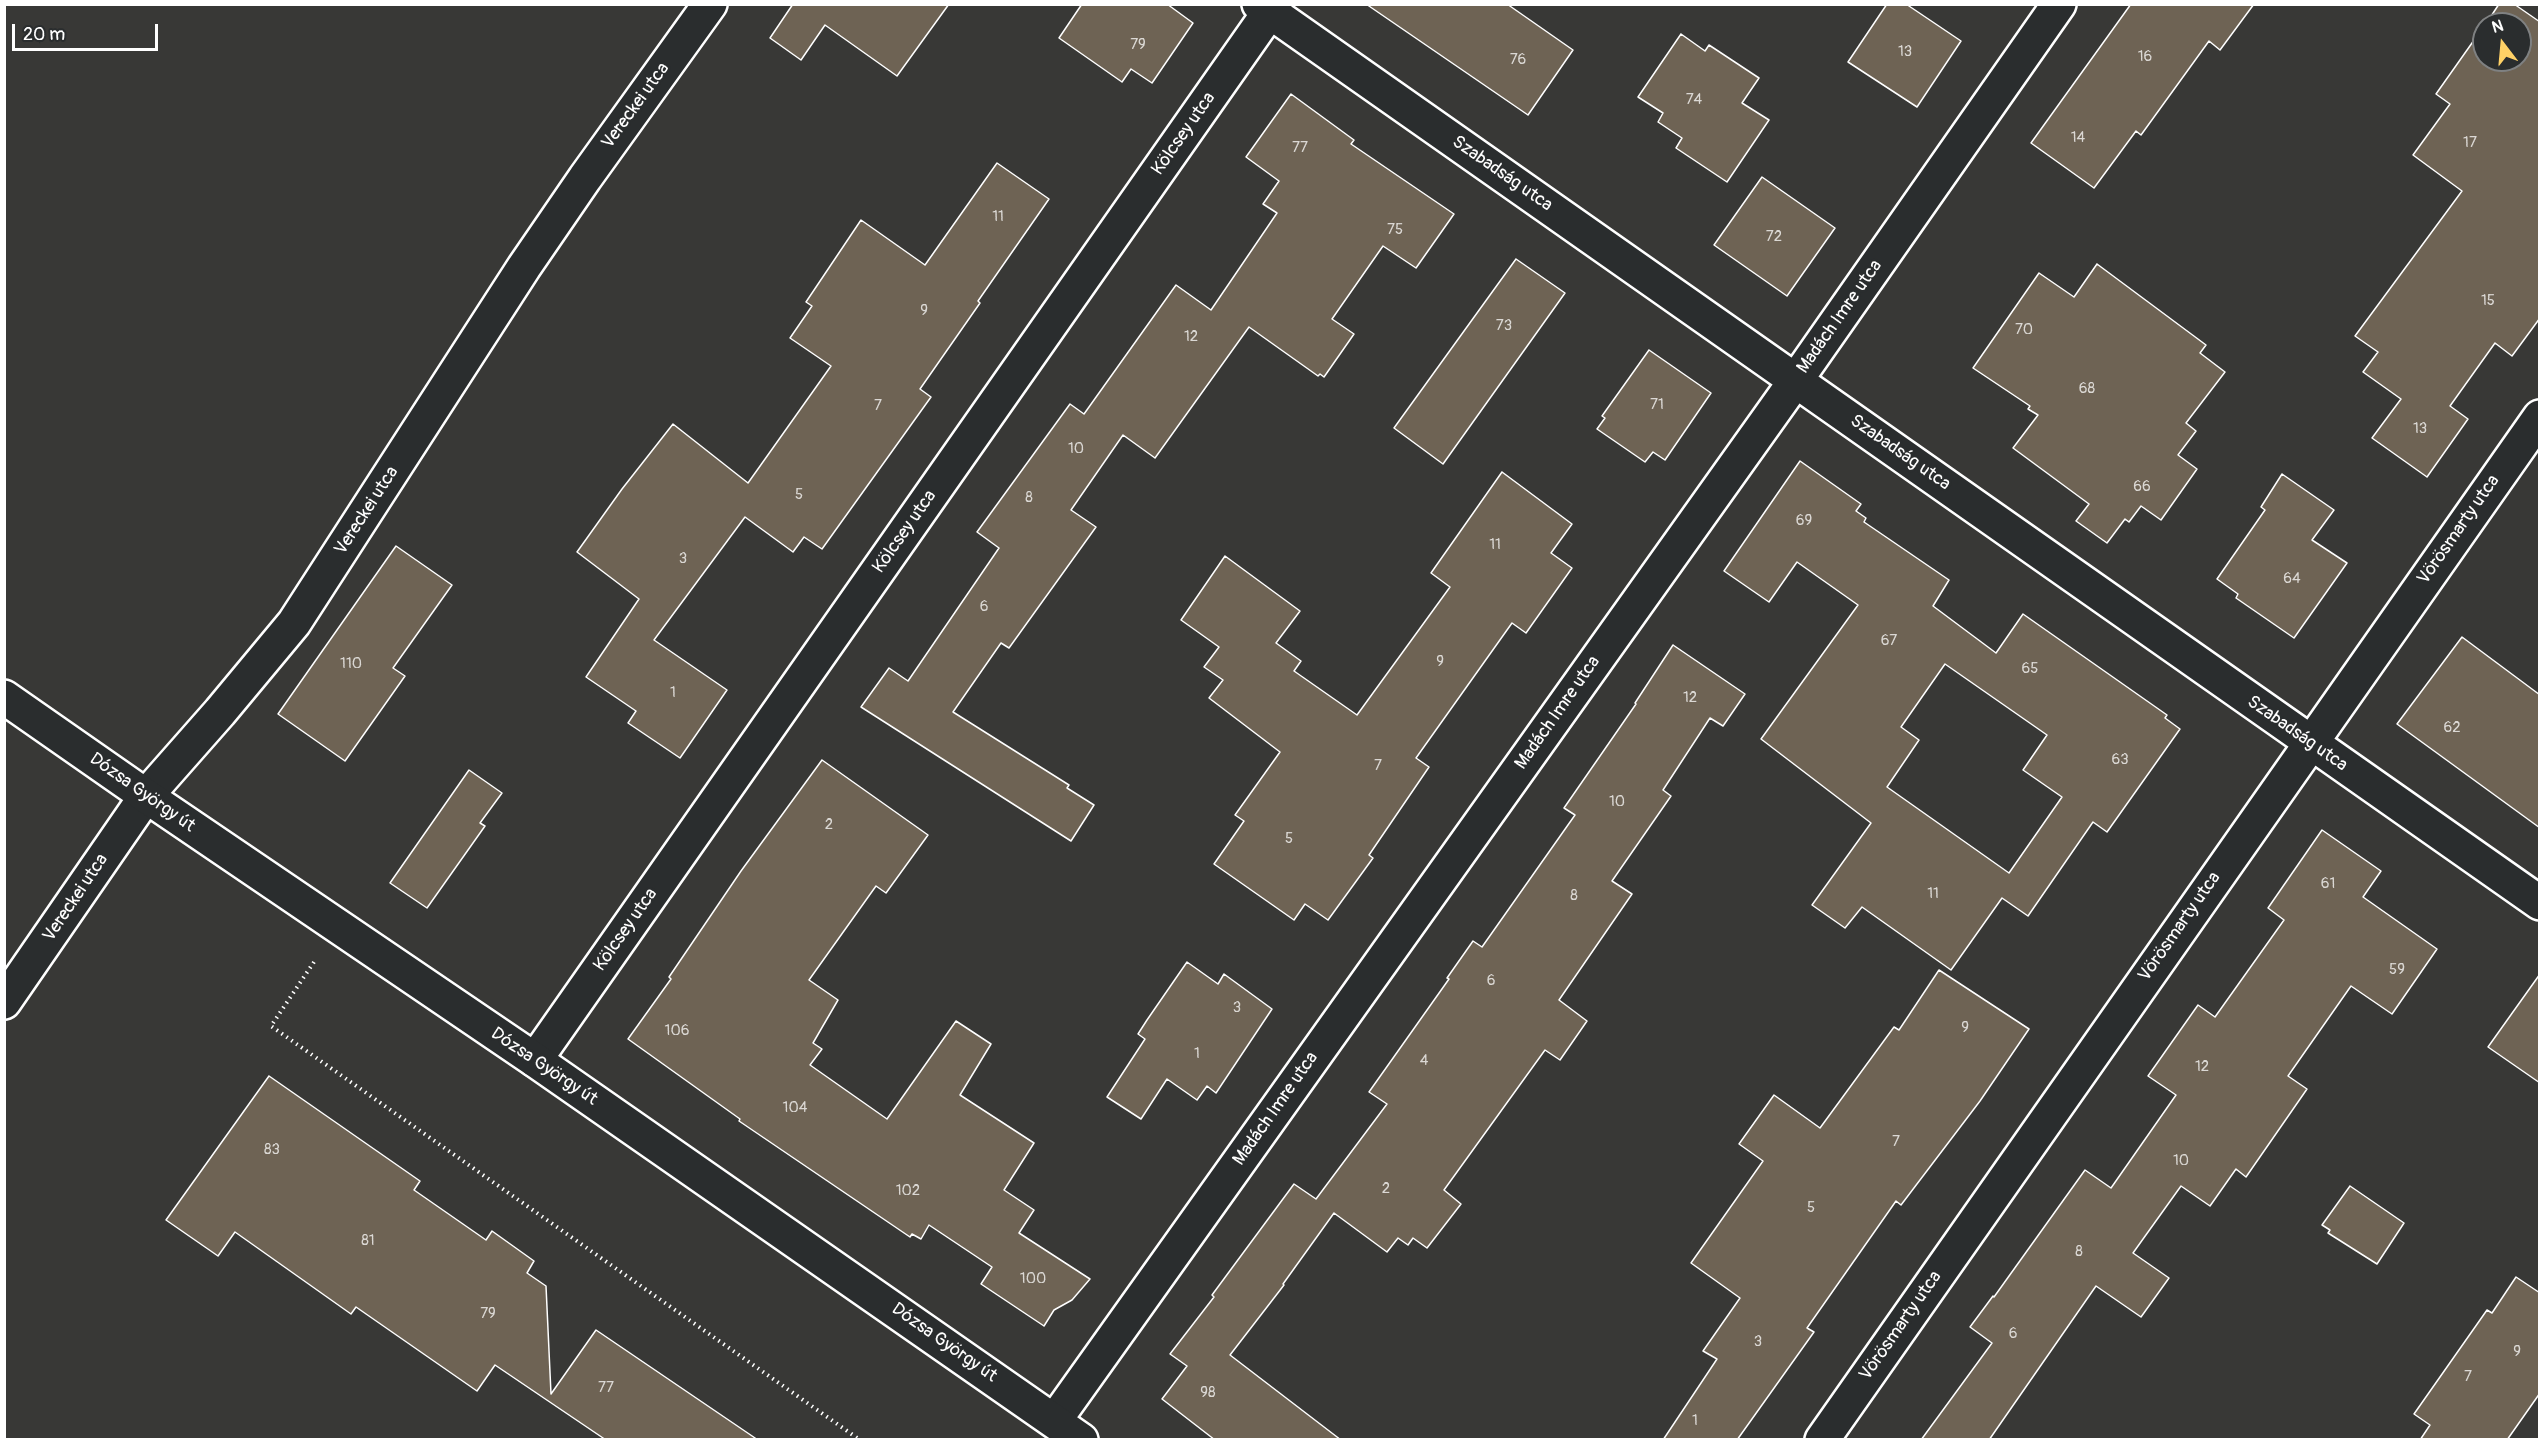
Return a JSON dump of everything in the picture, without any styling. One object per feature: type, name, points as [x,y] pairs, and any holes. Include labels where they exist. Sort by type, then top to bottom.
[{"type":"street","name":"Vereckei utca","points":[[4,1002],[146,796],[294,623],[524,267],[710,4]]},
{"type":"street","name":"Madách Imre utca","points":[[1068,1433],[1796,380],[2059,4]]},
{"type":"street","name":"Szabadság utca","points":[[1268,7],[2540,903]]},
{"type":"street","name":"Kölcsey utca","points":[[535,1060],[1268,7]]},
{"type":"street","name":"Vörösmarty utca","points":[[1822,1440],[2309,742],[2540,417]]},
{"type":"street","name":"Dózsa György út","points":[[4,697],[535,1060],[1068,1433]]},
{"type":"path","points":[[338,927],[270,1026],[860,1440]]},
{"type":"building","points":[[793,4],[949,4],[897,76],[825,25],[801,60],[770,38]]},
{"type":"building","points":[[1082,4],[1167,4],[1193,23],[1152,83],[1131,69],[1122,82],[1059,38]]},
{"type":"building","points":[[1366,4],[1507,4],[1573,50],[1528,115]]},
{"type":"building","points":[[1887,4],[1906,4],[1961,41],[1917,107],[1848,62]]},
{"type":"building","points":[[2131,4],[2254,4],[2220,50],[2209,41],[2141,135],[2136,131],[2094,188],[2031,143]]},
{"type":"building","points":[[2499,4],[2514,4],[2526,12],[2494,12]]},
{"type":"building","points":[[2532,16],[2540,22],[2540,318],[2512,356],[2495,343],[2450,406],[2468,419],[2427,477],[2372,438],[2401,399],[2363,372],[2378,352],[2355,336],[2462,191],[2413,155],[2450,104],[2436,94],[2472,43],[2472,72],[2532,72]]},
{"type":"building","points":[[1681,34],[1705,51],[1709,45],[1759,78],[1742,103],[1769,120],[1727,182],[1676,148],[1682,138],[1658,122],[1663,113],[1638,97]]},
{"type":"building","points":[[1291,94],[1354,140],[1351,144],[1454,214],[1416,268],[1383,246],[1332,319],[1354,334],[1324,377],[1320,374],[1318,376],[1249,327],[1155,458],[1123,435],[1071,510],[1096,527],[1009,648],[1001,643],[953,712],[1069,785],[1067,788],[1094,805],[1071,841],[861,707],[889,668],[908,681],[999,548],[977,532],[1070,404],[1084,414],[1176,285],[1211,310],[1277,213],[1263,204],[1279,181],[1246,157]]},
{"type":"building","points":[[997,163],[1049,199],[920,389],[931,397],[822,549],[804,537],[793,552],[745,517],[654,640],[727,690],[680,758],[628,723],[636,711],[586,677],[639,599],[577,552],[673,424],[748,483],[831,366],[790,338],[812,306],[806,302],[861,220],[925,265]]},
{"type":"building","points":[[1762,177],[1835,228],[1787,296],[1714,245]]},
{"type":"building","points":[[1516,259],[1565,293],[1443,464],[1394,428]]},
{"type":"building","points":[[2097,264],[2206,345],[2200,353],[2225,372],[2186,423],[2196,431],[2178,455],[2197,469],[2161,520],[2141,506],[2129,522],[2125,519],[2107,543],[2076,521],[2089,504],[2013,448],[2038,415],[2028,409],[2030,406],[1973,368],[2039,273],[2074,297]]},
{"type":"building","points":[[1649,350],[1711,393],[1665,460],[1653,452],[1645,462],[1597,429],[1605,418],[1602,416]]},
{"type":"building","points":[[1800,461],[1861,504],[1856,511],[1866,518],[1864,522],[1949,580],[1933,606],[1996,653],[2023,614],[2167,715],[2165,718],[2180,729],[2107,832],[2093,822],[2028,916],[2002,898],[1951,970],[1862,907],[1845,928],[1812,905],[1871,823],[1761,739],[1858,605],[1797,562],[1769,602],[1724,571]],"holes":[[[1945,664],[2047,735],[2023,770],[2062,797],[2009,873],[1887,787],[1919,740],[1901,727]]]},
{"type":"building","points":[[1502,472],[1572,524],[1551,553],[1572,568],[1526,633],[1512,623],[1416,758],[1429,767],[1369,855],[1373,858],[1328,920],[1305,904],[1294,920],[1214,864],[1244,821],[1235,815],[1280,752],[1209,698],[1223,680],[1204,667],[1219,647],[1181,620],[1225,556],[1300,611],[1276,643],[1301,661],[1294,671],[1357,715],[1450,587],[1431,573]]},
{"type":"building","points":[[2282,474],[2334,510],[2312,540],[2347,563],[2294,638],[2236,598],[2238,594],[2217,579],[2265,510],[2261,507]]},
{"type":"building","points":[[396,546],[452,585],[393,668],[405,676],[345,761],[278,714]]},
{"type":"building","points":[[2462,637],[2540,695],[2540,828],[2397,724]]},
{"type":"building","points":[[1673,645],[1745,694],[1723,726],[1710,718],[1663,790],[1671,796],[1612,881],[1632,894],[1559,1000],[1587,1021],[1560,1060],[1545,1050],[1444,1190],[1461,1204],[1427,1248],[1413,1238],[1408,1245],[1398,1238],[1387,1252],[1334,1213],[1284,1285],[1230,1355],[1341,1440],[1215,1440],[1162,1399],[1187,1366],[1170,1354],[1214,1297],[1212,1295],[1294,1184],[1316,1199],[1387,1104],[1369,1092],[1473,941],[1482,947],[1575,815],[1564,808],[1636,704]]},
{"type":"building","points":[[822,760],[928,835],[886,893],[876,886],[809,980],[838,1000],[813,1043],[822,1049],[810,1065],[887,1119],[956,1021],[991,1044],[960,1095],[1034,1143],[1004,1190],[1034,1210],[1019,1233],[1090,1279],[1072,1300],[1054,1310],[1044,1326],[981,1284],[992,1267],[929,1225],[921,1239],[912,1234],[910,1237],[739,1121],[740,1119],[628,1039],[671,979],[669,977],[741,871]]},
{"type":"building","points":[[469,770],[502,793],[480,823],[485,826],[427,908],[390,883]]},
{"type":"building","points":[[2322,830],[2381,871],[2363,897],[2437,949],[2392,1014],[2351,986],[2288,1076],[2307,1089],[2246,1177],[2236,1169],[2210,1206],[2181,1186],[2133,1253],[2169,1278],[2141,1317],[2096,1286],[1989,1440],[1921,1440],[1992,1343],[1970,1327],[2085,1170],[2111,1188],[2176,1095],[2148,1076],[2198,1005],[2215,1017],[2284,920],[2268,908]]},
{"type":"building","points":[[1187,962],[1218,984],[1224,974],[1272,1009],[1216,1093],[1207,1086],[1197,1100],[1167,1079],[1141,1119],[1107,1097],[1145,1039],[1138,1034]]},
{"type":"building","points":[[1939,970],[2029,1029],[1980,1101],[1901,1205],[1896,1201],[1807,1328],[1814,1332],[1737,1440],[1663,1440],[1717,1359],[1703,1351],[1740,1298],[1691,1263],[1763,1161],[1739,1144],[1774,1095],[1820,1128],[1894,1027],[1899,1030]]},
{"type":"building","points":[[2540,974],[2540,1083],[2488,1047]]},
{"type":"building","points":[[269,1076],[420,1181],[414,1190],[486,1240],[492,1231],[534,1261],[527,1273],[546,1286],[551,1394],[596,1330],[758,1440],[606,1440],[495,1365],[477,1391],[356,1307],[351,1314],[235,1232],[218,1256],[166,1220]]},
{"type":"building","points":[[2350,1186],[2404,1223],[2377,1264],[2328,1233],[2330,1230],[2322,1225]]},
{"type":"building","points":[[2516,1277],[2540,1293],[2540,1393],[2507,1440],[2420,1440],[2430,1425],[2414,1414],[2487,1310],[2492,1313]]}]
